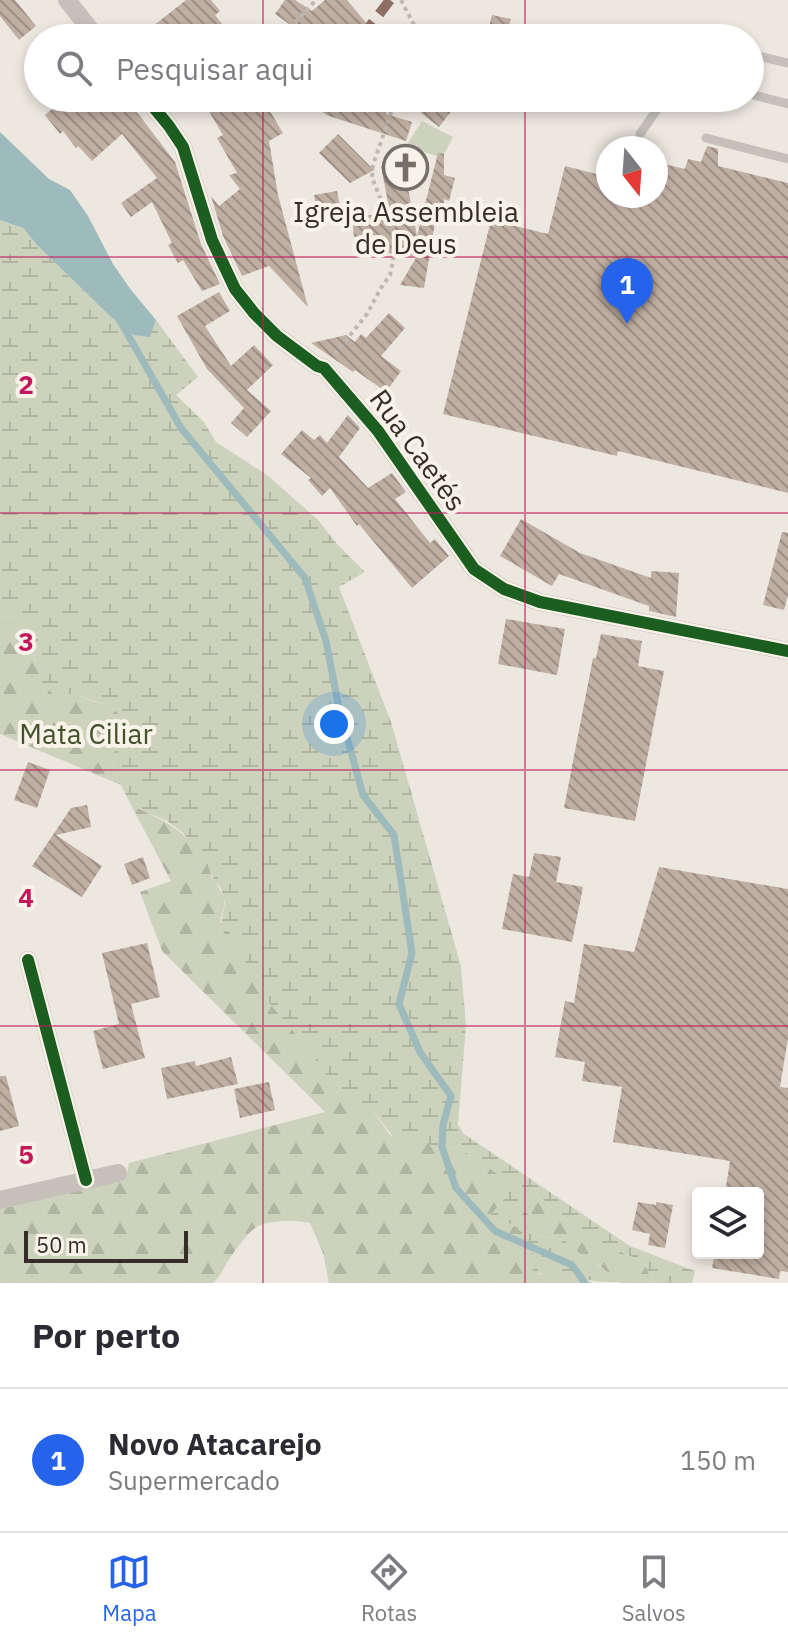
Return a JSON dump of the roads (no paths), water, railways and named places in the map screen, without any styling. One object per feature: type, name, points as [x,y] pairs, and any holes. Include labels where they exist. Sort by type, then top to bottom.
[{"type":"street","points":[[67,0],[86,24]]},
{"type":"street","name":"Rua Caetés","points":[[157,112],[183,147],[212,240],[235,289],[277,336],[324,368],[378,431],[474,569],[504,589],[540,602],[788,651]]},
{"type":"street","points":[[28,960],[86,1180]]},
{"type":"street","points":[[0,1200],[118,1173]]},
{"type":"lane","points":[[764,57],[788,63]]},
{"type":"lane","points":[[764,98],[788,104]]},
{"type":"lane","points":[[640,134],[655,112]]},
{"type":"lane","points":[[706,138],[788,159]]},
{"type":"water","points":[[0,132],[49,179],[70,190],[88,216],[113,264],[156,320],[150,337],[134,335],[110,316],[23,228],[0,220]]},
{"type":"waterway","points":[[119,319],[181,428],[305,578],[326,641],[339,708],[363,795],[394,835],[412,953],[399,1004],[420,1052],[451,1096],[443,1125],[442,1147],[456,1188],[495,1231],[572,1265],[585,1283]]},
{"type":"place","name":"Igreja Assembleia de Deus","points":[[406,167]]},
{"type":"place","name":"Novo Atacarejo","points":[[627,324]]},
{"type":"park label","name":"Mata Ciliar","points":[[86,734]]}]
